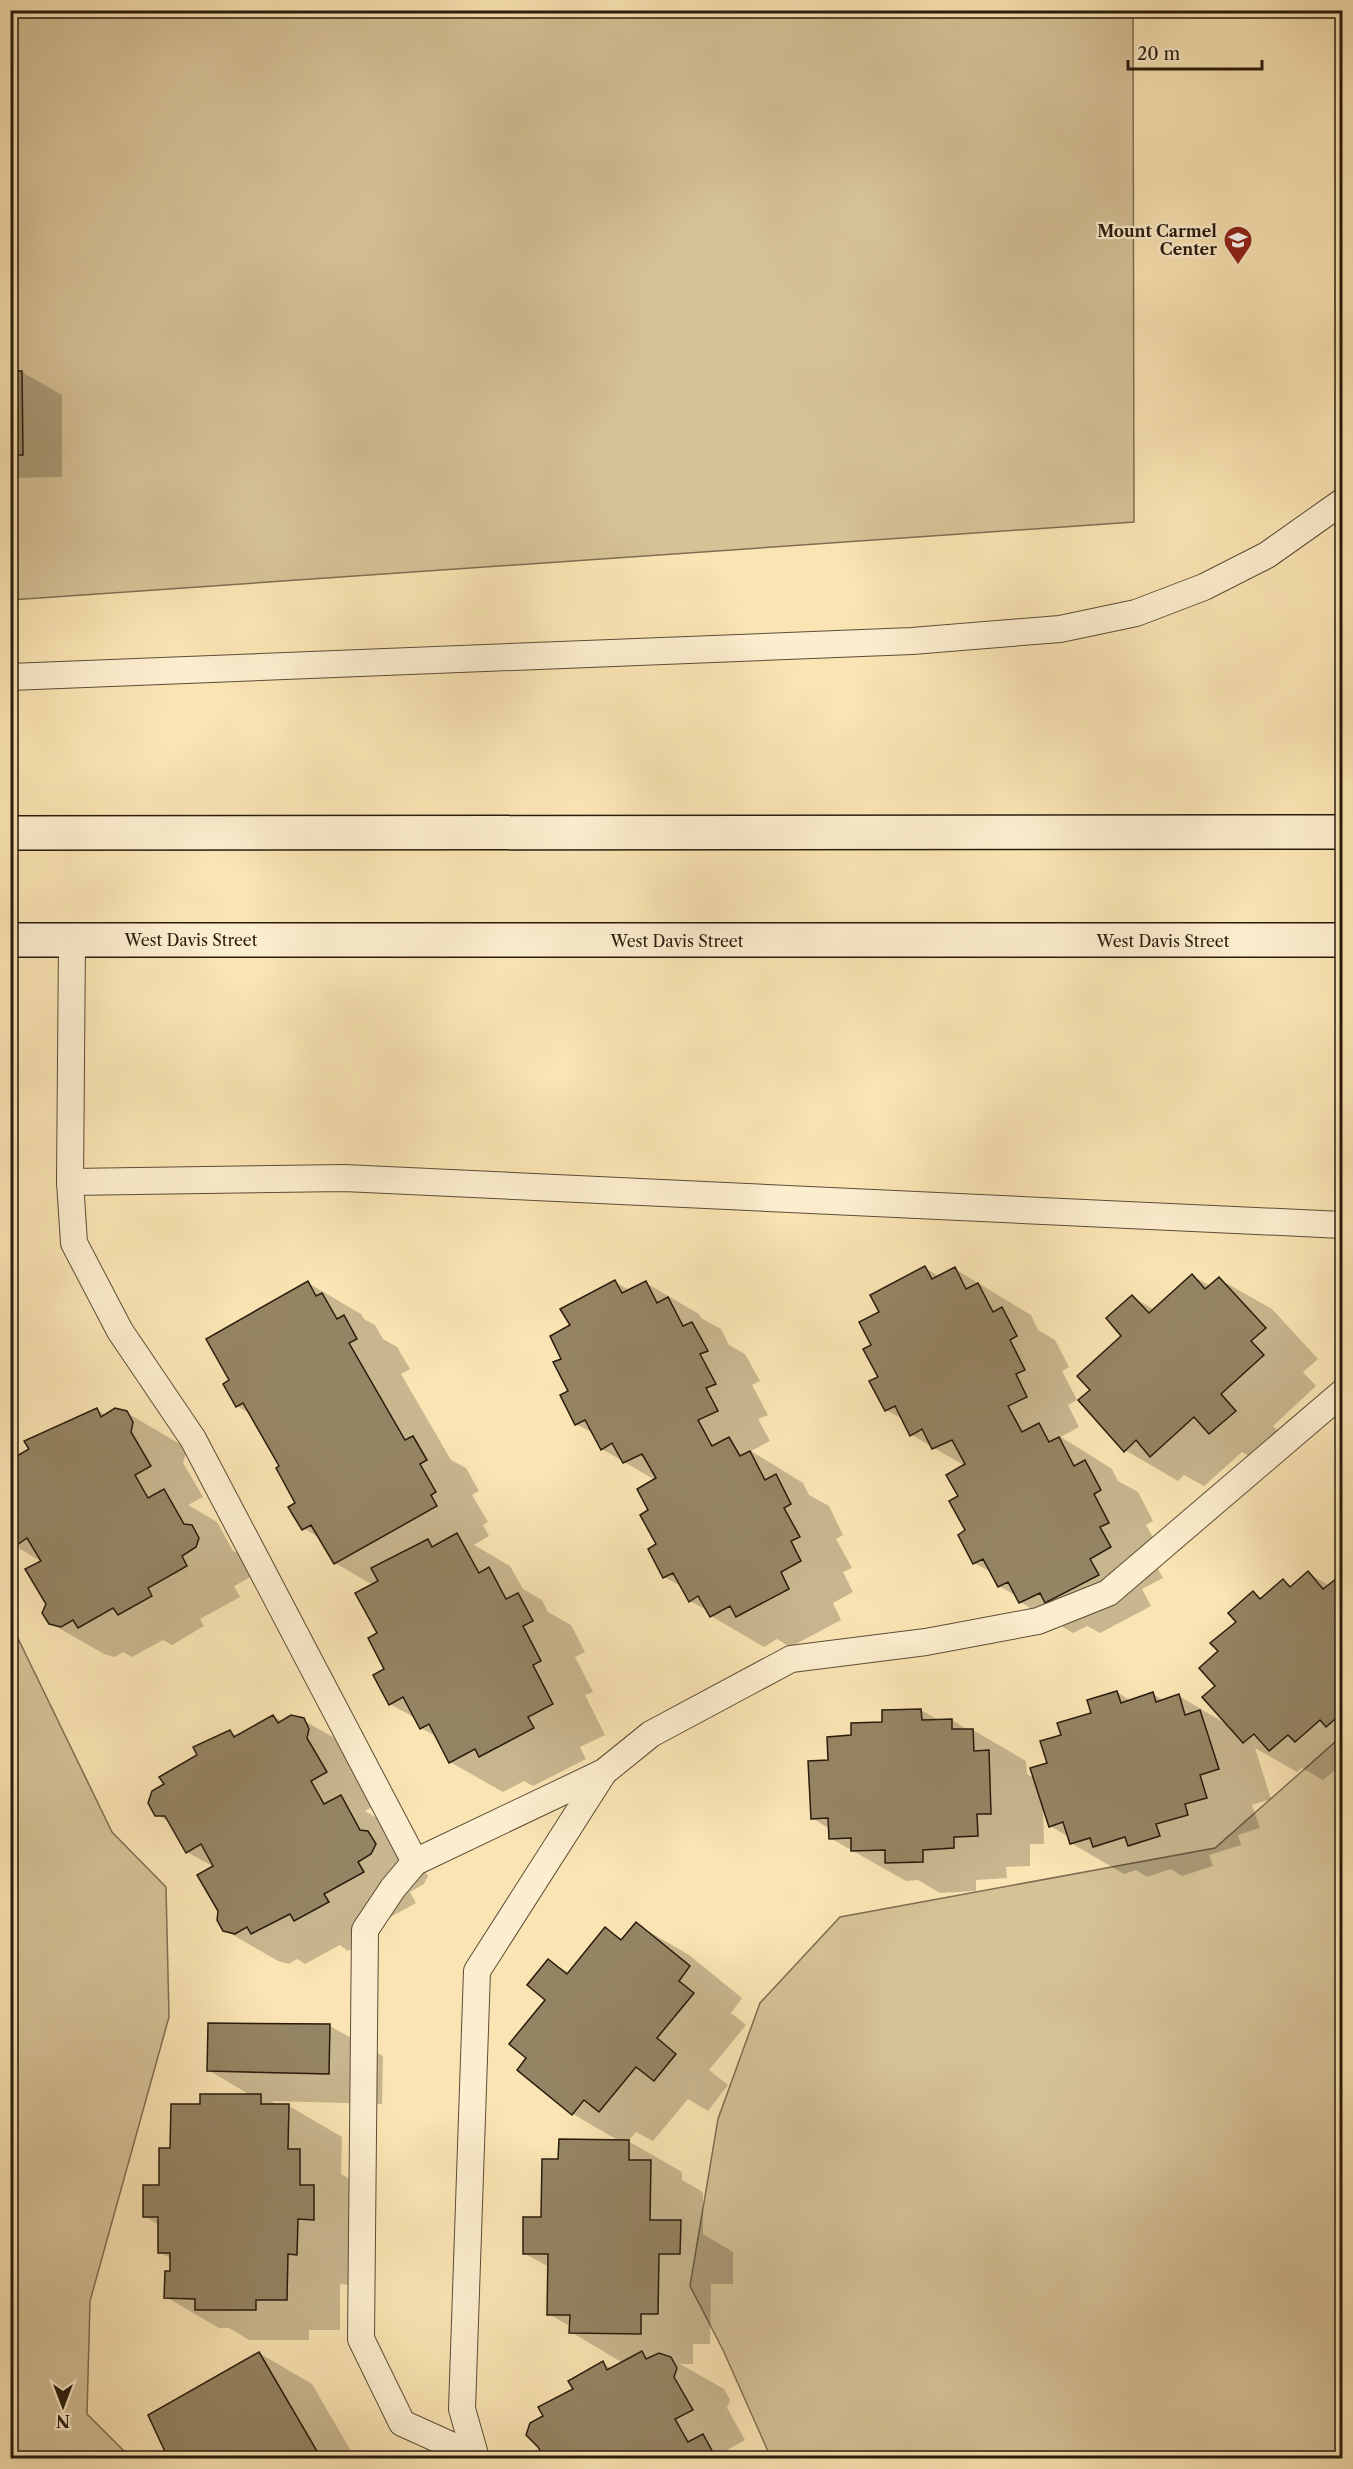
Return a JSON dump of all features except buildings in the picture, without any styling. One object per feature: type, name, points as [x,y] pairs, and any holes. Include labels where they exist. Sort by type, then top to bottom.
[{"type":"main road","points":[[10,832],[1342,832]]},
{"type":"main road","name":"West Davis Street","points":[[10,940],[1342,940]]},
{"type":"lane","points":[[10,677],[912,640],[1060,629],[1136,613],[1204,587],[1267,555],[1342,502]]},
{"type":"lane","points":[[72,940],[70,1182],[74,1243],[120,1330],[193,1439],[415,1862]]},
{"type":"lane","points":[[70,1182],[344,1178],[1342,1225]]},
{"type":"lane","points":[[476,2458],[402,2423],[361,2339],[365,1930],[415,1862],[604,1772],[651,1734],[791,1659],[926,1642],[1038,1621],[1108,1593],[1342,1393]]},
{"type":"lane","points":[[476,2458],[462,2409],[477,1971],[604,1772]]},
{"type":"shaded area","points":[[11,11],[1133,11],[1134,522],[11,600]]},
{"type":"shaded area","points":[[11,1624],[112,1832],[166,1887],[169,2017],[90,2301],[87,2414],[131,2458],[11,2458]]},
{"type":"shaded area","points":[[1342,1736],[1342,2458],[771,2458],[723,2350],[690,2286],[718,2119],[760,2003],[840,1917],[1215,1848]]},
{"type":"place","name":"Mount Carmel Center","points":[[1238,266]]}]
